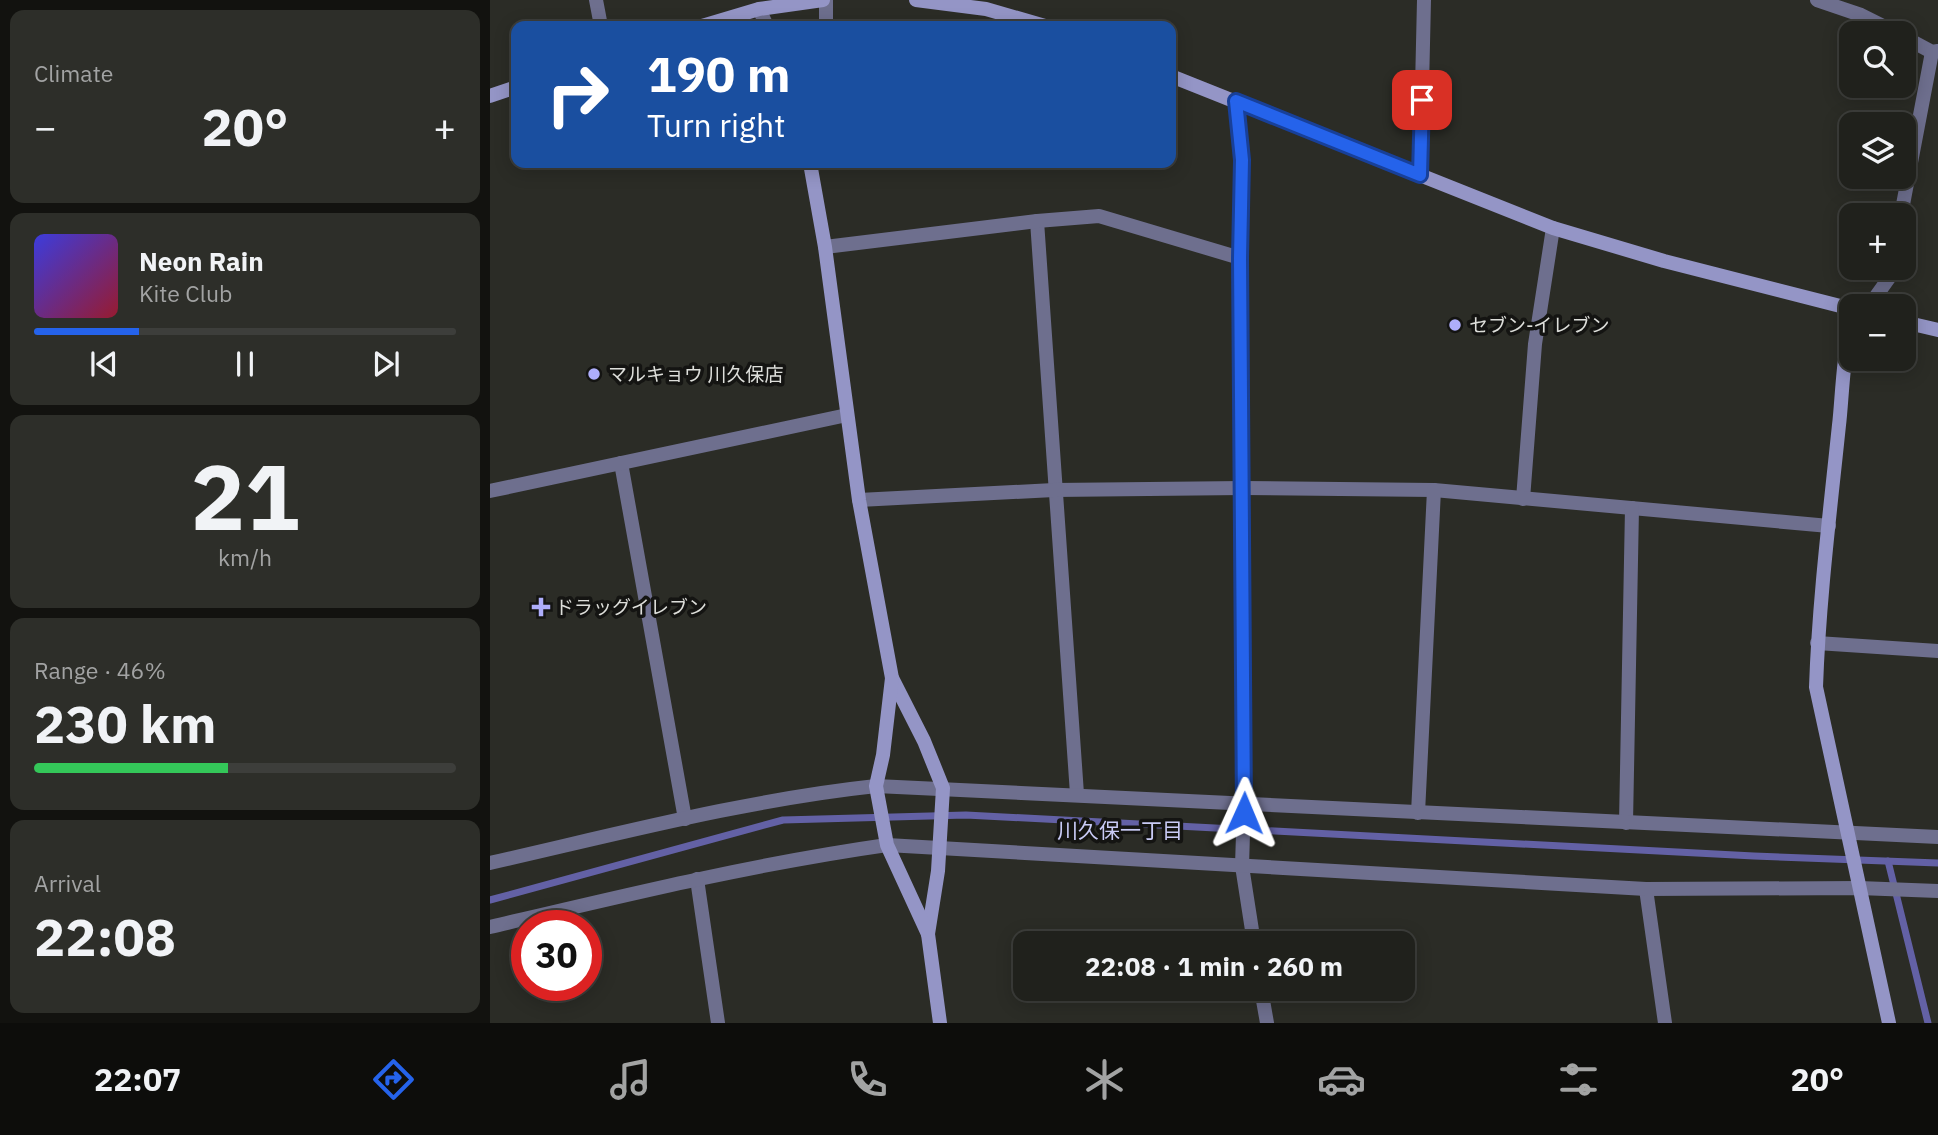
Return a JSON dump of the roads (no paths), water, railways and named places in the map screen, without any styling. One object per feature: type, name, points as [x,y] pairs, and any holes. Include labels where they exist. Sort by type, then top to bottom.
[{"type":"street","points":[[596,0],[600,21]]},
{"type":"street","points":[[719,21],[759,9],[824,0],[826,21]]},
{"type":"street","points":[[916,0],[985,4],[1031,21]]},
{"type":"street","points":[[1420,175],[1424,0]]},
{"type":"street","points":[[1817,0],[1873,21]]},
{"type":"street","points":[[759,9],[765,21]]},
{"type":"street","points":[[1903,203],[1935,51],[1916,42]]},
{"type":"street","points":[[1176,78],[1553,228],[1664,261],[1839,306]]},
{"type":"street","points":[[490,96],[511,89]]},
{"type":"street","points":[[1236,101],[1242,160],[1242,863],[1252,931]]},
{"type":"street","points":[[811,168],[825,247],[859,500],[892,678],[925,741],[943,788],[938,871],[928,934],[940,1023]]},
{"type":"street","points":[[825,247],[1099,216],[1240,258]]},
{"type":"street","points":[[1037,221],[1077,794]]},
{"type":"street","points":[[1523,499],[1535,344],[1553,228]]},
{"type":"street","points":[[1916,325],[1938,330]]},
{"type":"street","points":[[1844,371],[1817,643],[1816,687],[1888,1023]]},
{"type":"street","points":[[490,491],[847,415]]},
{"type":"street","points":[[621,463],[685,819]]},
{"type":"street","points":[[859,500],[1054,490],[1434,490],[1829,526]]},
{"type":"street","points":[[1418,813],[1434,490]]},
{"type":"street","points":[[1626,823],[1632,508]]},
{"type":"street","points":[[1817,643],[1938,651]]},
{"type":"street","points":[[892,678],[877,786],[887,845],[928,934]]},
{"type":"street","points":[[490,863],[685,819],[818,793],[877,786],[1077,794],[1244,808],[1418,813],[1938,837]]},
{"type":"street","points":[[490,927],[697,879],[814,855],[887,845],[1242,863],[1646,889],[1859,888],[1938,891]]},
{"type":"street","points":[[697,879],[718,1023]]},
{"type":"street","points":[[1646,889],[1665,1023]]},
{"type":"street","points":[[1263,1001],[1267,1023]]},
{"type":"waterway","points":[[490,900],[783,820],[966,815],[1938,863]]},
{"type":"waterway","points":[[1888,861],[1928,1023]]},
{"type":"place","name":"セブン-イレブン","points":[[1455,325]]},
{"type":"place","name":"マルキョウ 川久保店","points":[[594,374]]},
{"type":"place","name":"ドラッグイレブン","points":[[541,607]]},
{"type":"district","name":"川久保一丁目","points":[[1120,830]]}]
